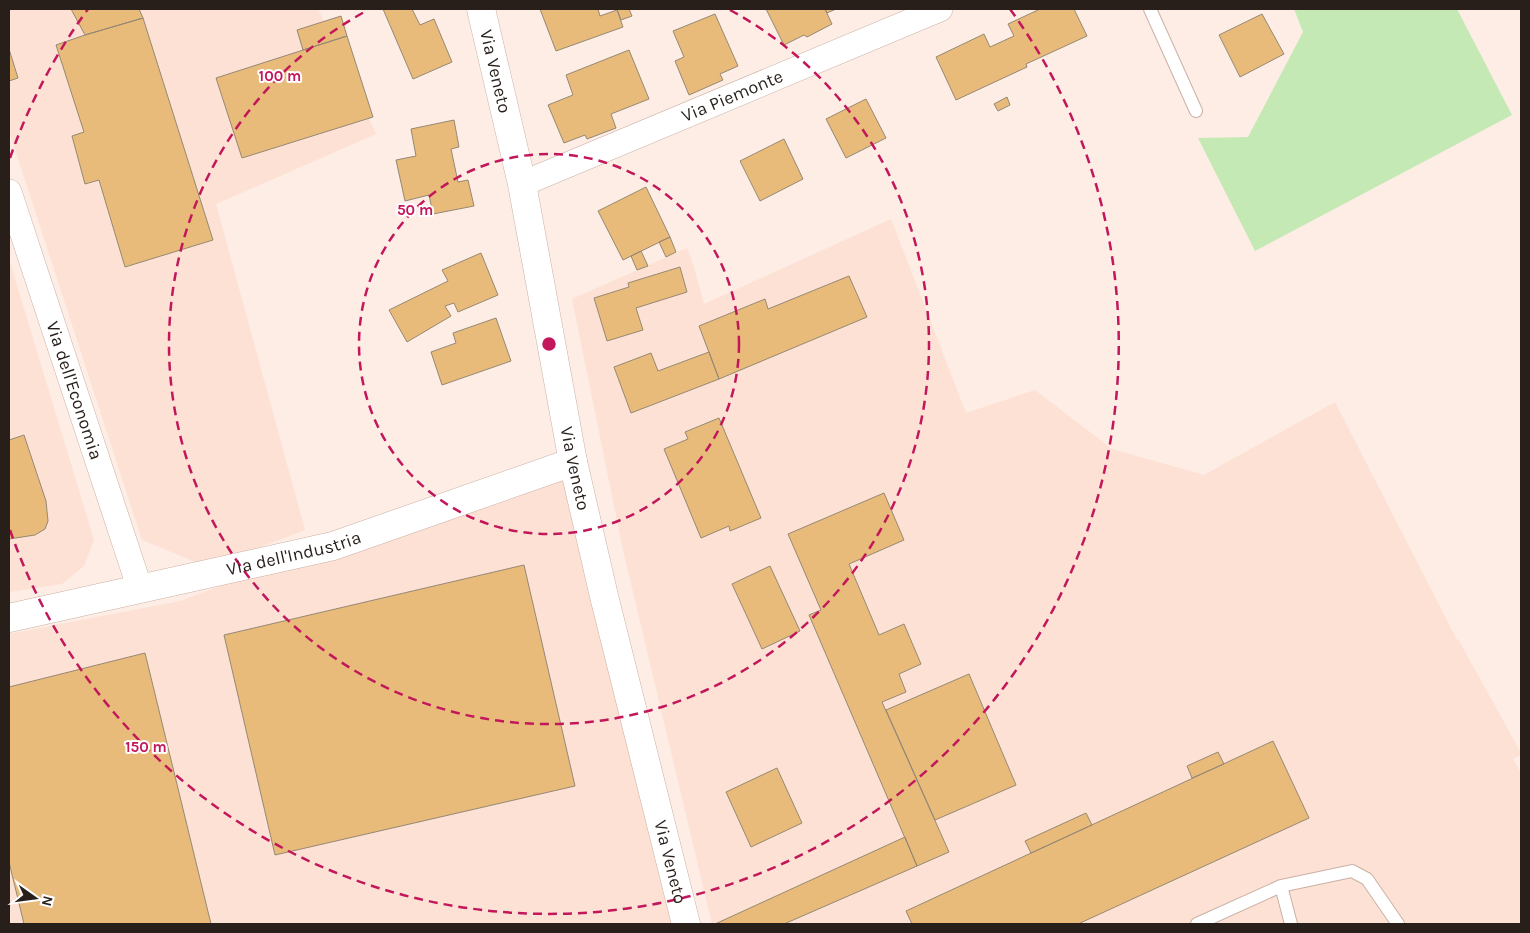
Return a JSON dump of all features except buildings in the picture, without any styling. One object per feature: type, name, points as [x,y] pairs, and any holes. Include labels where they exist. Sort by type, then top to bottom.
[{"type":"street","name":"Via Veneto","points":[[481,9],[522,184],[573,462],[604,596],[686,924]]},
{"type":"street","name":"Via Piemonte","points":[[522,184],[940,9]]},
{"type":"street","name":"Via dell'Economia","points":[[9,192],[140,589]]},
{"type":"street","name":"Via dell'Industria","points":[[9,618],[333,546],[573,462]]},
{"type":"lane","points":[[1150,9],[1196,111]]},
{"type":"lane","points":[[1197,924],[1282,886],[1352,871],[1367,879],[1398,924]]},
{"type":"lane","points":[[1282,886],[1291,924]]},
{"type":"shaded area","points":[[9,9],[318,9],[376,134],[216,204],[305,530],[208,567],[142,540],[9,131]]},
{"type":"shaded area","points":[[891,219],[966,413],[1035,390],[1112,449],[1204,475],[1335,402],[1457,640],[1521,753],[1521,755],[1513,759],[1521,773],[1521,924],[712,924],[623,550],[572,299],[687,248],[704,304]]},
{"type":"shaded area","points":[[9,259],[94,540],[84,566],[62,584],[9,592]]},
{"type":"shaded area","points":[[579,459],[689,924],[9,924],[9,634],[180,601],[476,490]]},
{"type":"green space","points":[[1294,9],[1457,9],[1512,115],[1255,251],[1198,138],[1248,137],[1303,32]]}]
